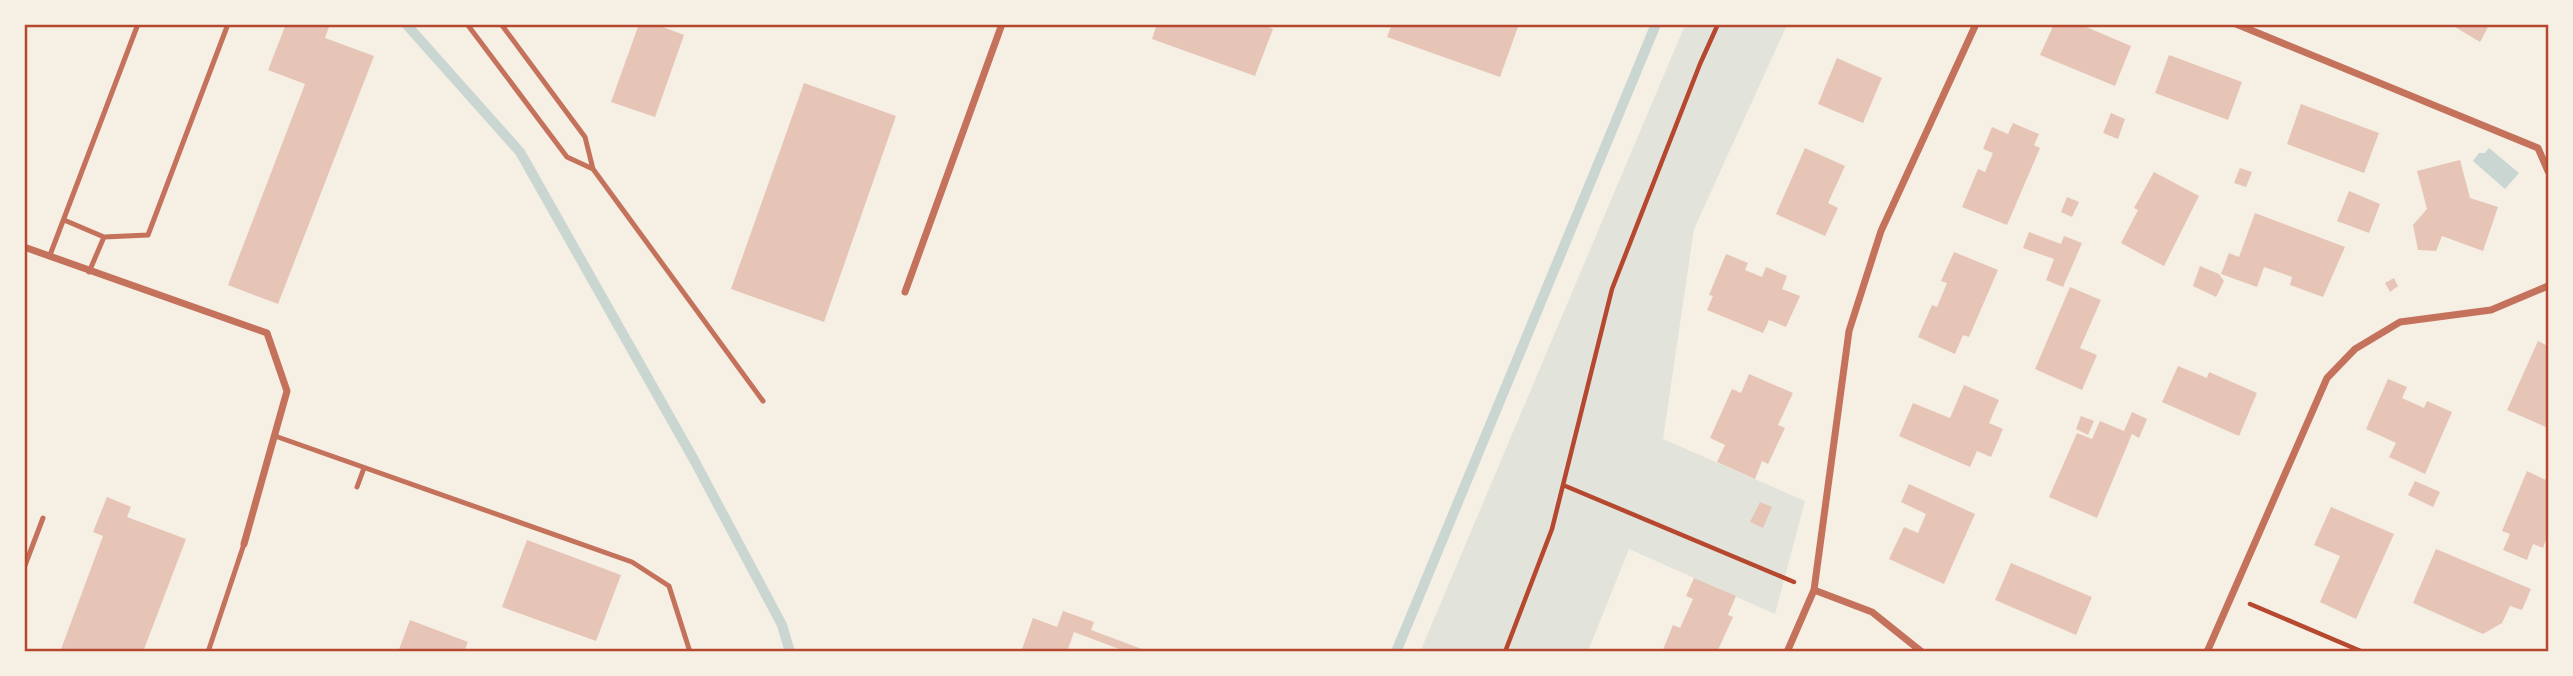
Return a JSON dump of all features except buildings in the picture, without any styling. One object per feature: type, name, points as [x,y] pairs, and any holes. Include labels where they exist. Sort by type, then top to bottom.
[{"type":"street","points":[[905,292],[1002,24]]},
{"type":"street","points":[[1787,652],[1814,590],[1850,331],[1881,231],[1976,24]]},
{"type":"street","points":[[2236,24],[2538,148],[2549,171]]},
{"type":"street","points":[[24,247],[267,333],[287,391],[244,544]]},
{"type":"street","points":[[2207,652],[2327,378],[2355,349],[2400,323],[2491,310],[2549,286]]},
{"type":"street","points":[[1814,590],[1872,612],[1922,652]]},
{"type":"lane","points":[[50,255],[138,24]]},
{"type":"lane","points":[[64,220],[104,237],[148,235],[228,24]]},
{"type":"lane","points":[[467,24],[568,158],[593,169]]},
{"type":"lane","points":[[501,24],[585,137],[593,169],[763,401]]},
{"type":"lane","points":[[89,272],[104,237]]},
{"type":"lane","points":[[275,436],[632,562],[669,586],[690,652]]},
{"type":"lane","points":[[357,488],[365,468]]},
{"type":"lane","points":[[24,568],[43,518]]},
{"type":"lane","points":[[208,652],[244,544]]},
{"type":"path","points":[[1505,652],[1552,529],[1612,289],[1718,24]]},
{"type":"path","points":[[1563,485],[1814,590]]},
{"type":"path","points":[[2233,597],[2364,652]]},
{"type":"shaded area","points":[[1685,25],[1787,25],[1694,229],[1663,439],[1805,501],[1775,614],[1629,549],[1588,651],[1420,652]]},
{"type":"shaded area","points":[[2489,148],[2519,173],[2505,189],[2473,161],[2479,153],[2485,153]]},
{"type":"waterway","points":[[406,24],[520,152],[693,458],[782,625],[790,652]]},
{"type":"waterway","points":[[1396,652],[1656,24]]}]
